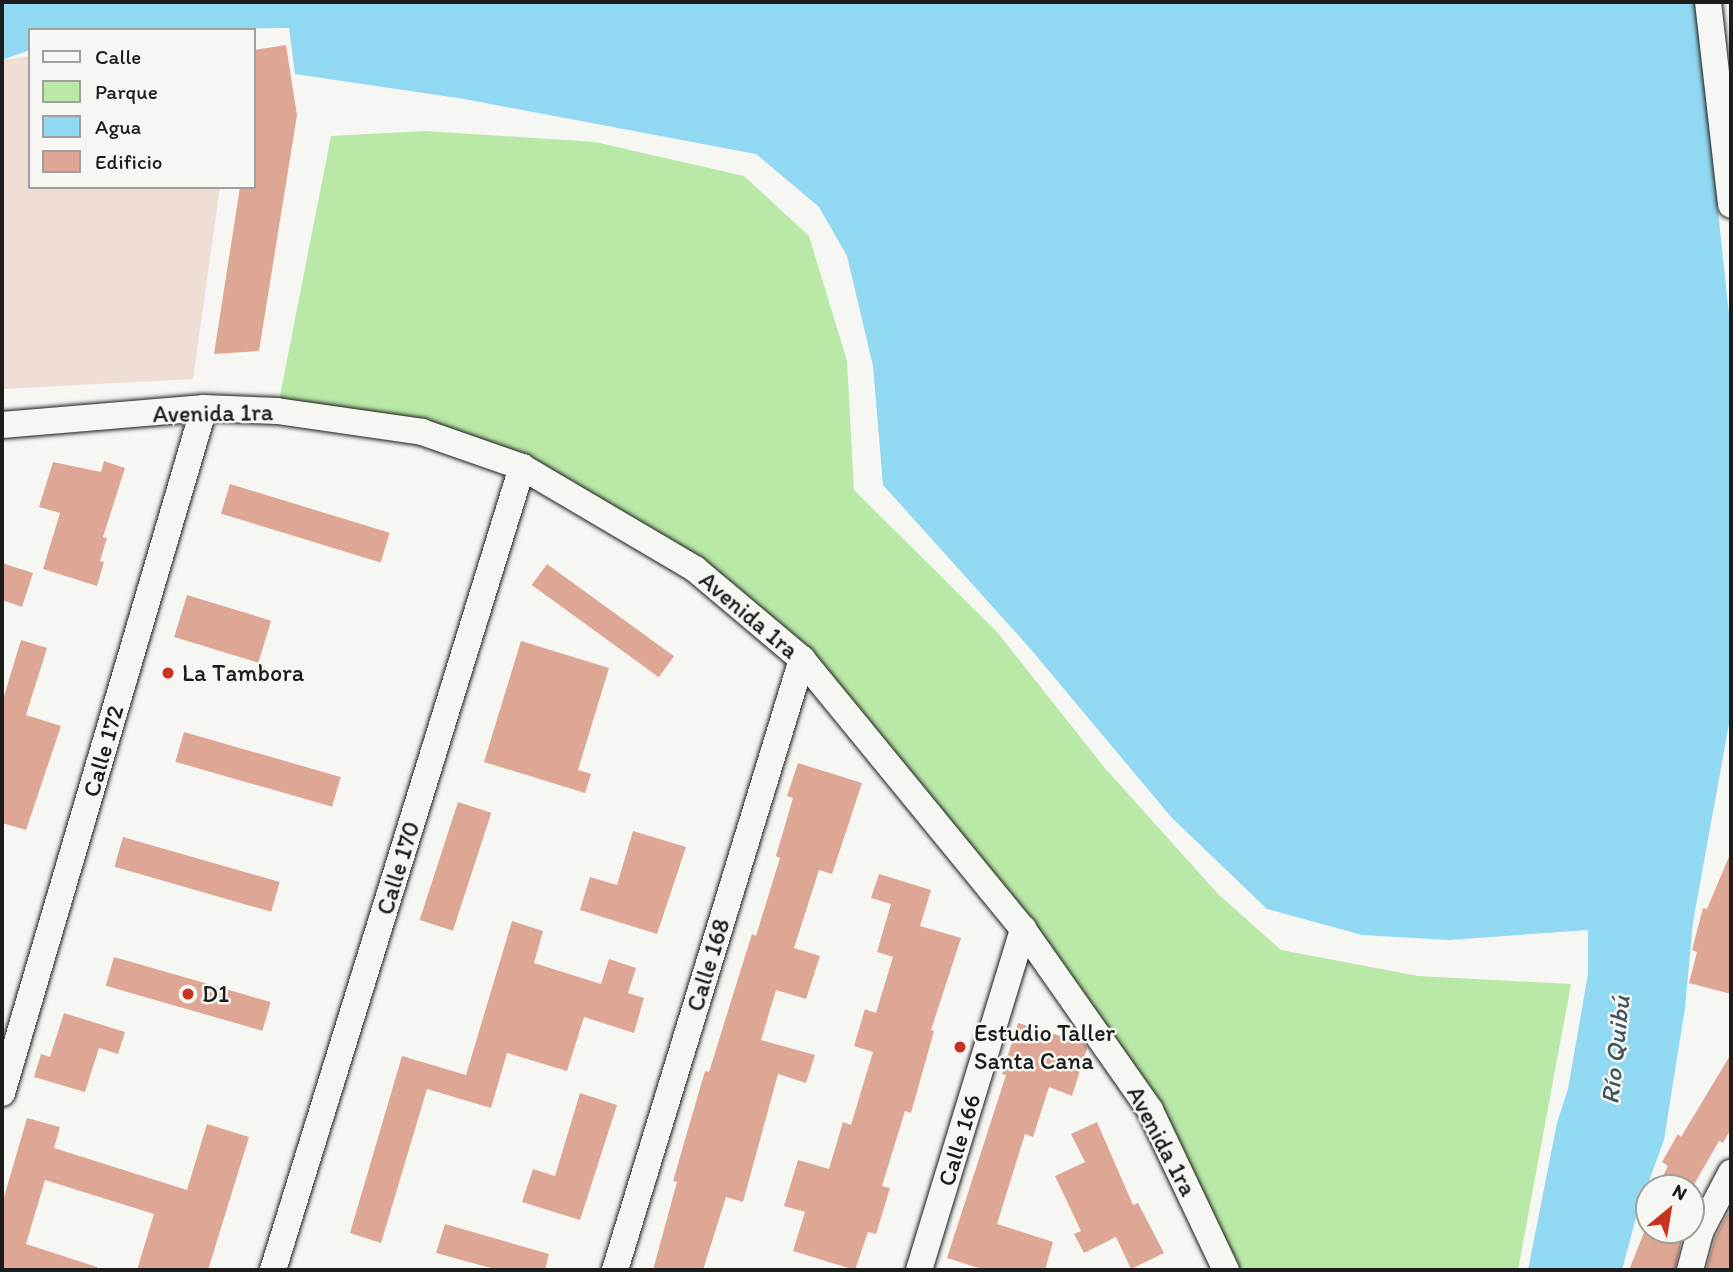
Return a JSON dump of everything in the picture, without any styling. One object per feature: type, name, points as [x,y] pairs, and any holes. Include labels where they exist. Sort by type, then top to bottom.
[{"type":"street","points":[[1708,2],[1731,205]]},
{"type":"street","name":"Avenida 1ra","points":[[2,425],[204,408],[277,411],[422,432],[522,467],[695,569],[802,659],[1024,929],[1150,1110],[1221,1265]]},
{"type":"street","name":"Calle 172","points":[[2,1093],[204,408]]},
{"type":"street","name":"Calle 170","points":[[273,1270],[522,467]]},
{"type":"street","name":"Calle 168","points":[[615,1270],[802,659]]},
{"type":"street","name":"Calle 166","points":[[919,1270],[1024,929]]},
{"type":"street","points":[[1690,1270],[1700,1232],[1731,1173]]},
{"type":"shaded area","points":[[28,56],[28,189],[220,189],[193,379],[2,389],[2,60]]},
{"type":"green space","points":[[425,131],[595,142],[744,176],[809,236],[847,361],[854,490],[997,632],[1104,767],[1218,894],[1281,950],[1418,976],[1571,984],[1518,1270],[1222,1270],[1150,1110],[802,659],[695,569],[522,467],[277,411],[331,136]]},
{"type":"water","name":"Río Quibú","points":[[2,2],[1696,2],[1731,334],[1731,713],[1693,922],[1685,1008],[1664,1140],[1652,1174],[1635,1174],[1635,1221],[1622,1270],[1528,1270],[1557,1123],[1568,1089],[1588,974],[1588,930],[1449,940],[1362,935],[1267,909],[1172,818],[1028,646],[883,485],[873,366],[847,256],[819,207],[756,154],[464,99],[295,74],[289,28],[28,28],[28,51],[2,60]]},
{"type":"building","points":[[286,45],[297,115],[259,351],[214,354],[240,189],[256,189],[256,50]]},
{"type":"building","points":[[104,461],[125,468],[103,537],[107,538],[100,561],[104,562],[97,586],[43,569],[60,513],[39,507],[53,462],[101,472]]},
{"type":"building","points":[[230,484],[390,533],[381,562],[221,514]]},
{"type":"building","points":[[2,563],[33,573],[22,607],[2,600]]},
{"type":"building","points":[[547,564],[674,656],[659,677],[532,585]]},
{"type":"building","points":[[187,595],[271,621],[258,663],[174,637]]},
{"type":"building","points":[[21,640],[47,648],[26,715],[61,726],[26,830],[2,823],[2,703]]},
{"type":"building","points":[[521,641],[609,668],[578,770],[591,774],[585,793],[484,762]]},
{"type":"building","points":[[184,732],[341,777],[332,807],[175,762]]},
{"type":"building","points":[[798,763],[862,783],[832,874],[819,870],[794,948],[820,956],[806,999],[776,990],[761,1040],[815,1055],[806,1083],[778,1074],[743,1202],[726,1197],[703,1270],[653,1270],[677,1182],[673,1181],[705,1071],[709,1072],[752,934],[756,936],[780,858],[776,856],[793,798],[787,796]]},
{"type":"building","points":[[458,802],[491,813],[453,931],[420,920]]},
{"type":"building","points":[[633,831],[686,847],[657,934],[580,910],[590,877],[617,885]]},
{"type":"building","points":[[123,837],[280,882],[271,912],[114,867]]},
{"type":"building","points":[[1731,852],[1731,994],[1689,983],[1697,952],[1692,950],[1703,908],[1707,909]]},
{"type":"building","points":[[879,874],[931,890],[920,926],[961,938],[931,1030],[934,1031],[911,1113],[905,1111],[882,1186],[890,1188],[876,1234],[868,1232],[855,1270],[793,1251],[805,1212],[784,1206],[798,1160],[829,1169],[843,1122],[851,1125],[873,1052],[854,1046],[865,1009],[876,1013],[893,957],[877,952],[891,904],[871,898]]},
{"type":"building","points":[[512,921],[543,931],[534,963],[601,984],[609,959],[636,968],[628,993],[644,998],[634,1033],[584,1017],[567,1071],[507,1053],[491,1108],[427,1089],[381,1243],[350,1233],[402,1056],[466,1075]]},
{"type":"building","name":"D1","points":[[114,957],[271,1002],[262,1031],[106,986]]},
{"type":"building","points":[[64,1013],[125,1032],[118,1054],[99,1048],[85,1092],[34,1077],[41,1054],[50,1057]]},
{"type":"building","points":[[1018,1023],[1084,1043],[1087,1048],[1072,1096],[1049,1087],[1033,1137],[1025,1134],[997,1224],[1053,1242],[1045,1270],[985,1270],[947,1258],[1006,1075],[1002,1074]]},
{"type":"building","points":[[1731,1054],[1731,1129],[1723,1143],[1719,1141],[1700,1174],[1664,1174],[1668,1166],[1662,1162],[1678,1134],[1681,1137]]},
{"type":"building","points":[[580,1093],[617,1105],[580,1220],[522,1202],[533,1169],[555,1176]]},
{"type":"building","points":[[27,1118],[60,1127],[54,1148],[187,1190],[207,1124],[249,1137],[208,1270],[137,1270],[154,1214],[45,1180],[26,1244],[97,1267],[96,1270],[2,1270],[2,1204]]},
{"type":"building","points":[[1097,1122],[1133,1205],[1138,1203],[1164,1253],[1131,1269],[1116,1237],[1084,1253],[1074,1234],[1081,1231],[1055,1176],[1085,1162],[1071,1134]]},
{"type":"building","points":[[1728,1213],[1731,1215],[1731,1270],[1706,1270],[1715,1238]]},
{"type":"building","points":[[445,1224],[549,1254],[545,1270],[498,1270],[436,1253]]},
{"type":"building","points":[[1639,1244],[1681,1244],[1675,1270],[1629,1270]]},
{"type":"place","name":"La Tambora","points":[[168,673]]},
{"type":"place","name":"D1","points":[[188,994]]},
{"type":"place","name":"Estudio Taller Santa Cana","points":[[960,1047]]}]
